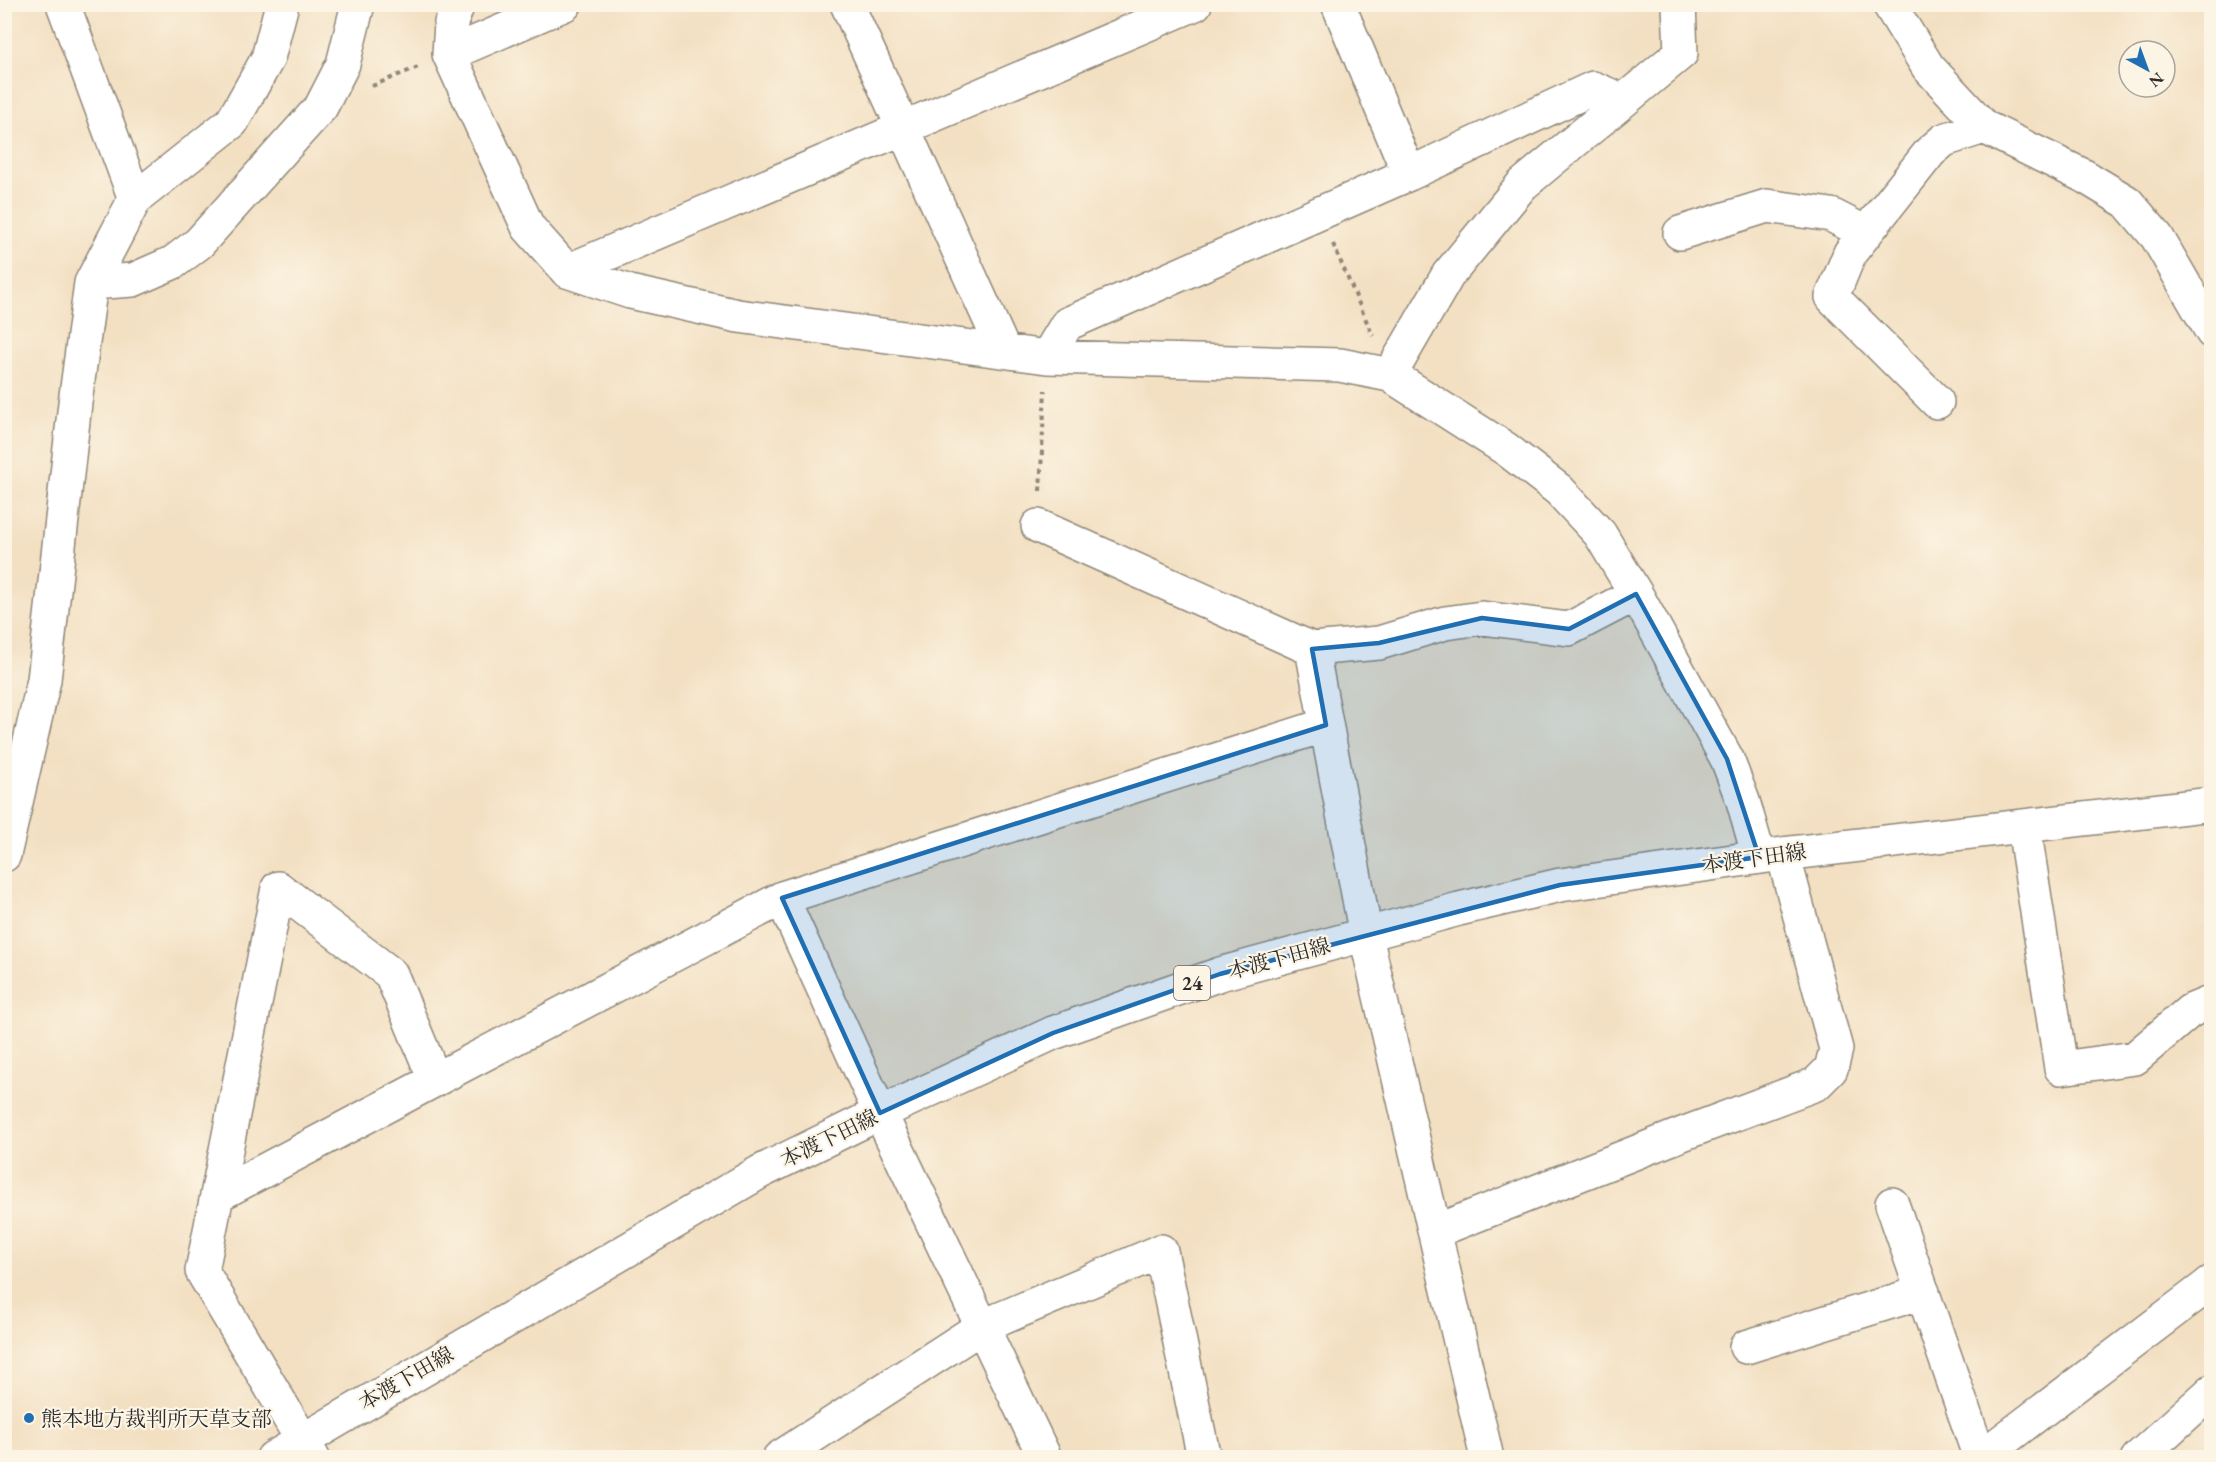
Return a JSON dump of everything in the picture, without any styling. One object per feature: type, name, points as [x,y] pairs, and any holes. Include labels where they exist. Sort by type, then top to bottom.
[{"type":"street","points":[[63,4],[135,199]]},
{"type":"street","points":[[4,855],[44,680],[91,283],[135,199],[232,122],[268,58],[282,4]]},
{"type":"street","points":[[91,283],[133,280],[174,262],[199,243],[321,107],[342,64],[358,4]]},
{"type":"street","points":[[458,4],[451,23],[449,54],[528,227],[567,271],[630,292],[738,316],[1047,357],[1340,366],[1390,375],[1506,450],[1559,490],[1600,534],[1636,594],[1727,759],[1743,801],[1771,855],[1836,1049],[1831,1069],[1816,1084],[1685,1132],[1436,1231]]},
{"type":"street","points":[[449,54],[565,4]]},
{"type":"street","points":[[847,4],[1004,351]]},
{"type":"street","points":[[567,271],[1195,4]]},
{"type":"street","points":[[1338,4],[1409,174]]},
{"type":"street","points":[[1390,375],[1448,275],[1522,185],[1682,53],[1679,4]]},
{"type":"street","points":[[1889,4],[1928,67],[1984,127],[2084,176],[2127,202],[2157,237],[2211,332]]},
{"type":"street","points":[[1047,357],[1066,324],[1409,174],[1593,88],[1623,101]]},
{"type":"street","points":[[1937,402],[1832,297],[1850,253],[1930,152],[1944,140],[1984,127]]},
{"type":"street","points":[[1680,233],[1767,206],[1831,215],[1866,233]]},
{"type":"street","points":[[1038,526],[1312,649],[1379,643],[1445,623],[1482,618],[1569,629],[1636,594]]},
{"type":"street","points":[[1312,649],[1366,936],[1487,1458]]},
{"type":"street","points":[[218,1195],[782,898],[1326,725]]},
{"type":"street","name":"本渡下田線","points":[[273,1458],[308,1448],[760,1172],[880,1113],[1053,1033],[1220,974],[1459,909],[1560,885],[1771,855],[2211,804]]},
{"type":"street","points":[[2024,827],[2061,1068],[2135,1058],[2190,1011],[2211,1002]]},
{"type":"street","points":[[308,1448],[202,1271],[278,888],[392,974],[435,1080]]},
{"type":"street","points":[[782,898],[880,1113],[1045,1458]]},
{"type":"street","points":[[1892,1204],[1980,1458],[2211,1282]]},
{"type":"street","points":[[779,1458],[981,1327],[1161,1251],[1204,1458]]},
{"type":"street","points":[[1746,1347],[1923,1292]]},
{"type":"street","points":[[2138,1458],[2211,1391]]},
{"type":"path","points":[[321,107],[449,54]]},
{"type":"path","points":[[1319,214],[1390,375]]},
{"type":"path","points":[[1038,526],[1047,357]]},
{"type":"highlighted area","points":[[1636,594],[1727,759],[1759,857],[1560,885],[1220,974],[1053,1033],[880,1113],[782,898],[1326,725],[1312,649],[1379,643],[1482,618],[1569,629]]},
{"type":"place","name":"熊本地方裁判所天草支部","points":[[29,1418]]}]
